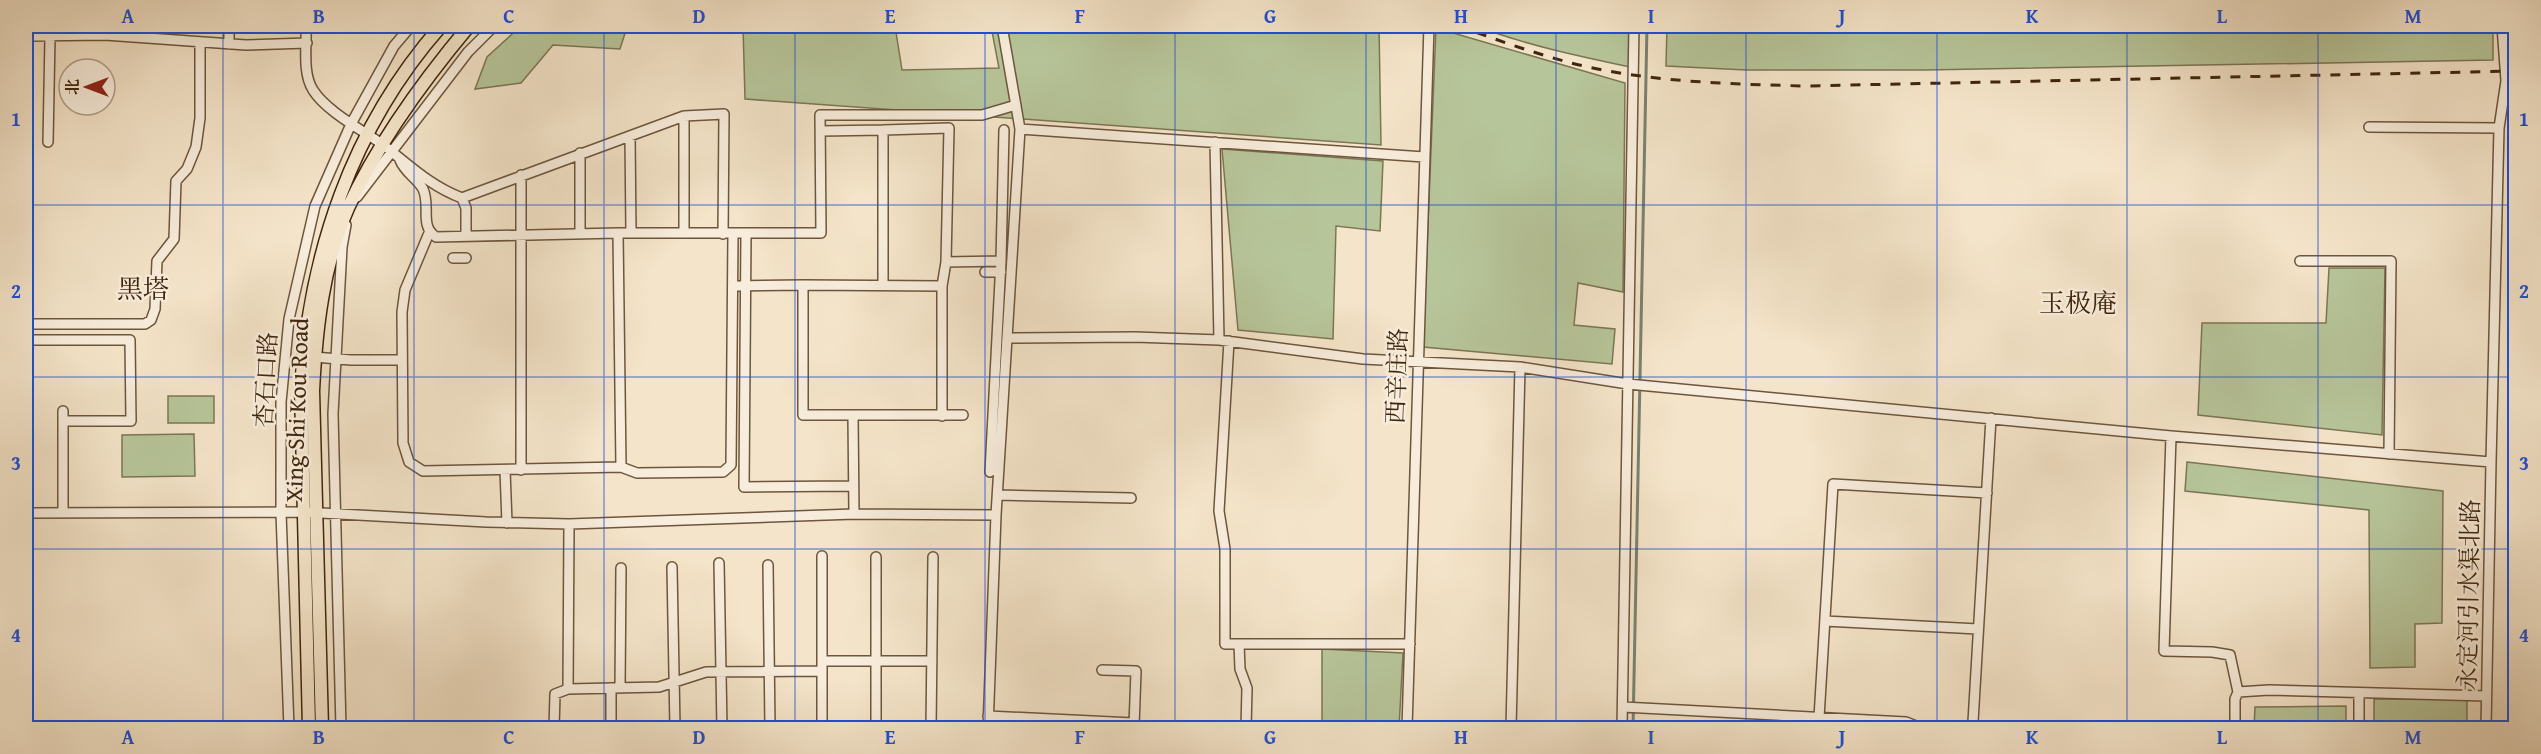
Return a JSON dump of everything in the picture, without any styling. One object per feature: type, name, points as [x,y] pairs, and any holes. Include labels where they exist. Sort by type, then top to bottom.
[{"type":"main road","name":"Xing Shi Kou Road","points":[[321,729],[301,389],[308,312],[321,251],[342,191],[366,134],[413,57],[441,26]]},
{"type":"main road","name":"Xing Shi Kou Road","points":[[309,729],[309,513],[314,357],[325,283],[348,208],[387,148],[434,68],[469,26]]},
{"type":"street","points":[[229,26],[229,44]]},
{"type":"street","points":[[306,26],[307,76],[313,90],[351,124],[387,148],[400,160],[404,170],[423,189],[426,225],[429,233],[436,237],[580,233],[821,233],[820,115],[982,115],[1016,105]]},
{"type":"street","name":"杏石口路","points":[[289,729],[281,513],[282,402],[289,319],[315,206],[351,124],[394,46],[411,26]]},
{"type":"street","points":[[387,148],[468,52],[494,26]]},
{"type":"street","points":[[988,729],[996,514],[1020,129],[1002,26]]},
{"type":"street","name":"西辛庄路","points":[[1407,729],[1429,26]]},
{"type":"street","points":[[1622,729],[1634,26]]},
{"type":"street","name":"永定河引水渠北路","points":[[2486,729],[2499,128],[2506,81],[2502,26]]},
{"type":"street","points":[[26,36],[50,38],[106,31],[229,44],[307,43]]},
{"type":"street","points":[[48,142],[50,38]]},
{"type":"street","points":[[26,324],[145,324],[151,320],[155,309],[157,261],[174,238],[176,181],[187,169],[196,147],[200,118],[200,42]]},
{"type":"street","points":[[400,160],[407,162],[443,191],[462,198],[684,116],[724,114],[728,234],[733,286],[731,465],[723,472],[637,473],[621,467],[423,471],[409,462],[403,442],[402,312],[405,290],[429,233]]},
{"type":"street","points":[[684,116],[684,233]]},
{"type":"street","points":[[2369,127],[2499,128]]},
{"type":"street","points":[[820,131],[949,128],[946,262],[942,286],[942,416]]},
{"type":"street","points":[[1020,129],[1424,157]]},
{"type":"street","points":[[883,130],[883,285]]},
{"type":"street","points":[[990,472],[1001,261],[1004,130]]},
{"type":"street","points":[[630,136],[631,233]]},
{"type":"street","points":[[1215,142],[1224,341],[1219,511],[1225,549],[1226,644],[1410,644]]},
{"type":"street","points":[[579,153],[580,233]]},
{"type":"street","points":[[521,175],[521,470]]},
{"type":"street","points":[[462,198],[466,208],[466,236]]},
{"type":"street","points":[[341,729],[333,414],[342,247],[348,208]]},
{"type":"street","points":[[618,233],[621,467]]},
{"type":"street","points":[[746,234],[744,487],[853,486]]},
{"type":"street","points":[[453,258],[466,258]]},
{"type":"street","points":[[946,262],[1001,261]]},
{"type":"street","points":[[2300,261],[2391,261],[2389,454]]},
{"type":"street","points":[[985,272],[1000,272]]},
{"type":"street","points":[[803,285],[798,415],[963,415]]},
{"type":"street","points":[[733,286],[942,286]]},
{"type":"street","points":[[1007,338],[1135,337],[1224,341],[1363,359],[1520,367],[1628,384],[2171,436],[2491,462]]},
{"type":"street","points":[[26,340],[130,340],[130,421],[63,416],[63,513]]},
{"type":"street","points":[[314,357],[335,360],[402,360]]},
{"type":"street","points":[[1510,729],[1520,367]]},
{"type":"street","points":[[853,416],[854,514]]},
{"type":"street","points":[[1973,722],[1991,418]]},
{"type":"street","points":[[2171,436],[2164,651],[2212,652],[2230,655],[2238,692],[2235,699],[2235,729]]},
{"type":"street","points":[[505,470],[507,523]]},
{"type":"street","points":[[1819,718],[1833,484],[1987,493]]},
{"type":"street","points":[[998,495],[1131,498]]},
{"type":"street","points":[[26,513],[309,513],[569,524],[854,514],[996,514]]},
{"type":"street","points":[[568,689],[569,524]]},
{"type":"street","points":[[822,556],[822,729]]},
{"type":"street","points":[[876,557],[876,729]]},
{"type":"street","points":[[931,729],[933,557]]},
{"type":"street","points":[[719,563],[719,672],[722,687],[722,729]]},
{"type":"street","points":[[768,565],[770,729]]},
{"type":"street","points":[[672,567],[675,729]]},
{"type":"street","points":[[611,729],[616,688],[621,568]]},
{"type":"street","points":[[1826,621],[1978,629]]},
{"type":"street","points":[[1239,644],[1240,669],[1247,688],[1246,729]]},
{"type":"street","points":[[554,729],[555,694],[568,689],[659,687],[706,672],[769,671],[933,661]]},
{"type":"street","points":[[988,716],[1134,726],[1136,671],[1102,670]]},
{"type":"street","points":[[2238,692],[2269,690],[2486,696]]},
{"type":"street","points":[[2359,694],[2359,729]]},
{"type":"street","points":[[1623,707],[1906,722],[1921,729]]},
{"type":"green space","points":[[521,26],[661,26],[627,27],[620,49],[553,45],[521,83],[475,89],[487,57]]},
{"type":"green space","points":[[743,26],[895,26],[902,70],[999,68],[991,26],[1379,26],[1381,145],[745,99]]},
{"type":"green space","points":[[1476,26],[1633,26],[1630,67],[1533,44]]},
{"type":"green space","points":[[1667,26],[2493,26],[2493,60],[1925,70],[1746,70],[1666,66]]},
{"type":"green space","points":[[1436,28],[1625,83],[1623,292],[1578,283],[1574,325],[1615,329],[1612,364],[1423,347]]},
{"type":"green space","points":[[1222,149],[1383,161],[1380,231],[1336,226],[1333,339],[1238,330]]},
{"type":"green space","points":[[2329,268],[2385,268],[2382,435],[2198,415],[2202,323],[2326,323]]},
{"type":"green space","points":[[168,396],[214,396],[214,423],[168,423]]},
{"type":"green space","points":[[194,434],[195,476],[122,477],[122,435]]},
{"type":"green space","points":[[2187,462],[2443,491],[2442,623],[2415,624],[2415,667],[2370,668],[2369,510],[2185,491]]},
{"type":"green space","points":[[1322,649],[1403,653],[1399,728],[1322,728]]},
{"type":"green space","points":[[2374,699],[2467,699],[2467,728],[2374,728]]},
{"type":"green space","points":[[2346,706],[2346,728],[2254,728],[2255,707]]},
{"type":"waterway","points":[[1633,728],[1647,26]]},
{"type":"railway","points":[[1458,26],[1543,55],[1600,69],[1687,81],[1746,84],[1805,86],[2516,71]]},
{"type":"district","name":"黑塔","points":[[143,289]]},
{"type":"district","name":"玉极庵","points":[[2078,303]]}]
